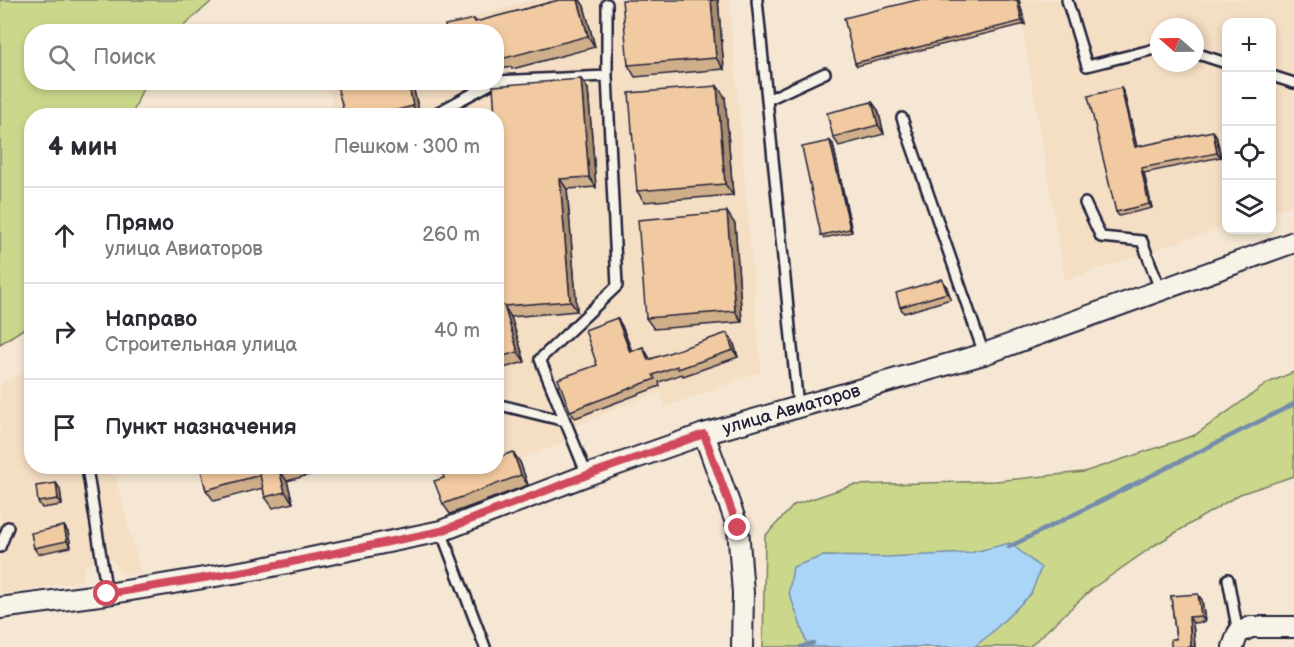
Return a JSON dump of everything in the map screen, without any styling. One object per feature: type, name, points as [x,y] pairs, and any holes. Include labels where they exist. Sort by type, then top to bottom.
[{"type":"street","name":"улица Авиаторов","points":[[0,608],[107,594],[258,569],[441,531],[587,475],[704,434],[984,354],[1161,292],[1294,242]]},
{"type":"street","points":[[704,434],[738,528],[743,593],[742,647]]},
{"type":"street","points":[[1236,640],[1251,627],[1294,627]]},
{"type":"lane","points":[[757,0],[798,407]]},
{"type":"lane","points":[[1067,0],[1087,66],[1150,50]]},
{"type":"lane","points":[[587,475],[540,359],[617,286],[607,76],[608,4]]},
{"type":"lane","points":[[1204,56],[1222,61]]},
{"type":"lane","points":[[767,100],[825,73]]},
{"type":"lane","points":[[504,82],[607,76]]},
{"type":"lane","points":[[1276,77],[1294,83]]},
{"type":"lane","points":[[446,108],[481,90]]},
{"type":"lane","points":[[902,118],[984,354]]},
{"type":"lane","points":[[1085,203],[1101,237],[1142,241],[1161,292]]},
{"type":"lane","points":[[504,406],[565,421]]},
{"type":"lane","points":[[88,474],[107,594]]},
{"type":"lane","points":[[0,547],[8,527]]},
{"type":"lane","points":[[441,531],[485,647]]},
{"type":"lane","points":[[1228,579],[1236,640]]},
{"type":"shaded area","points":[[531,0],[729,0],[761,371],[666,407],[660,392],[575,425],[578,437],[504,465],[504,108],[334,108],[329,90],[504,90],[504,24],[449,24]]},
{"type":"shaded area","points":[[1018,0],[1294,0],[1294,204],[1276,210],[1276,18],[1222,18],[1222,227],[1065,280]]},
{"type":"shaded area","points":[[24,371],[24,474],[115,474],[141,574],[124,575],[108,556],[85,564],[82,580],[0,594],[0,385]]},
{"type":"shaded area","points":[[436,474],[482,474],[440,490]]},
{"type":"green space","points":[[0,0],[213,0],[186,24],[24,24],[24,90],[142,90],[135,108],[24,108],[24,329],[0,344]]},
{"type":"green space","points":[[1294,372],[1294,476],[1240,494],[1155,545],[1093,588],[1029,647],[763,647],[765,536],[794,505],[853,485],[996,481],[1084,472],[1195,435],[1268,383]]},
{"type":"water","points":[[1010,543],[1041,568],[1031,594],[974,647],[808,647],[789,592],[793,567],[823,556],[886,557],[970,553]]},
{"type":"building","points":[[559,0],[578,0],[588,36],[505,58],[504,24],[450,24],[474,19],[475,22]]},
{"type":"building","points":[[622,0],[711,0],[716,58],[628,65]]},
{"type":"building","points":[[917,0],[1017,0],[1022,21],[855,63],[844,18]]},
{"type":"building","points":[[581,79],[589,177],[560,179],[570,301],[504,306],[504,108],[494,108],[493,90],[504,90],[504,85]]},
{"type":"building","points":[[717,86],[725,184],[637,191],[629,93]]},
{"type":"building","points":[[1121,88],[1135,147],[1213,131],[1217,153],[1141,168],[1149,204],[1116,212],[1088,96]]},
{"type":"building","points":[[338,90],[410,90],[413,106],[405,108],[343,108]]},
{"type":"building","points":[[872,102],[878,125],[833,137],[827,113]]},
{"type":"building","points":[[830,141],[850,229],[821,235],[802,147]]},
{"type":"building","points":[[727,212],[735,311],[646,318],[638,220]]},
{"type":"building","points":[[942,279],[947,293],[900,307],[896,293]]},
{"type":"building","points":[[504,306],[518,352],[504,356]]},
{"type":"building","points":[[617,318],[630,352],[643,347],[648,360],[727,333],[733,350],[678,369],[677,366],[653,375],[655,379],[570,411],[558,379],[597,365],[585,330]]},
{"type":"building","points":[[513,452],[521,475],[443,504],[434,481],[444,478],[443,474],[504,474],[504,455]]},
{"type":"building","points":[[202,474],[280,474],[285,492],[265,497],[260,475],[206,490]]},
{"type":"building","points":[[56,483],[58,499],[38,502],[36,486]]},
{"type":"building","points":[[64,526],[67,541],[34,548],[31,533]]},
{"type":"building","points":[[1198,594],[1201,616],[1189,617],[1191,647],[1171,647],[1171,639],[1176,639],[1171,596]]},
{"type":"waterway","points":[[1009,547],[1294,404]]},
{"type":"waterway","points":[[801,647],[813,643]]},
{"type":"route","points":[[107,594],[258,569],[441,531],[587,475],[704,434],[738,528]]}]
